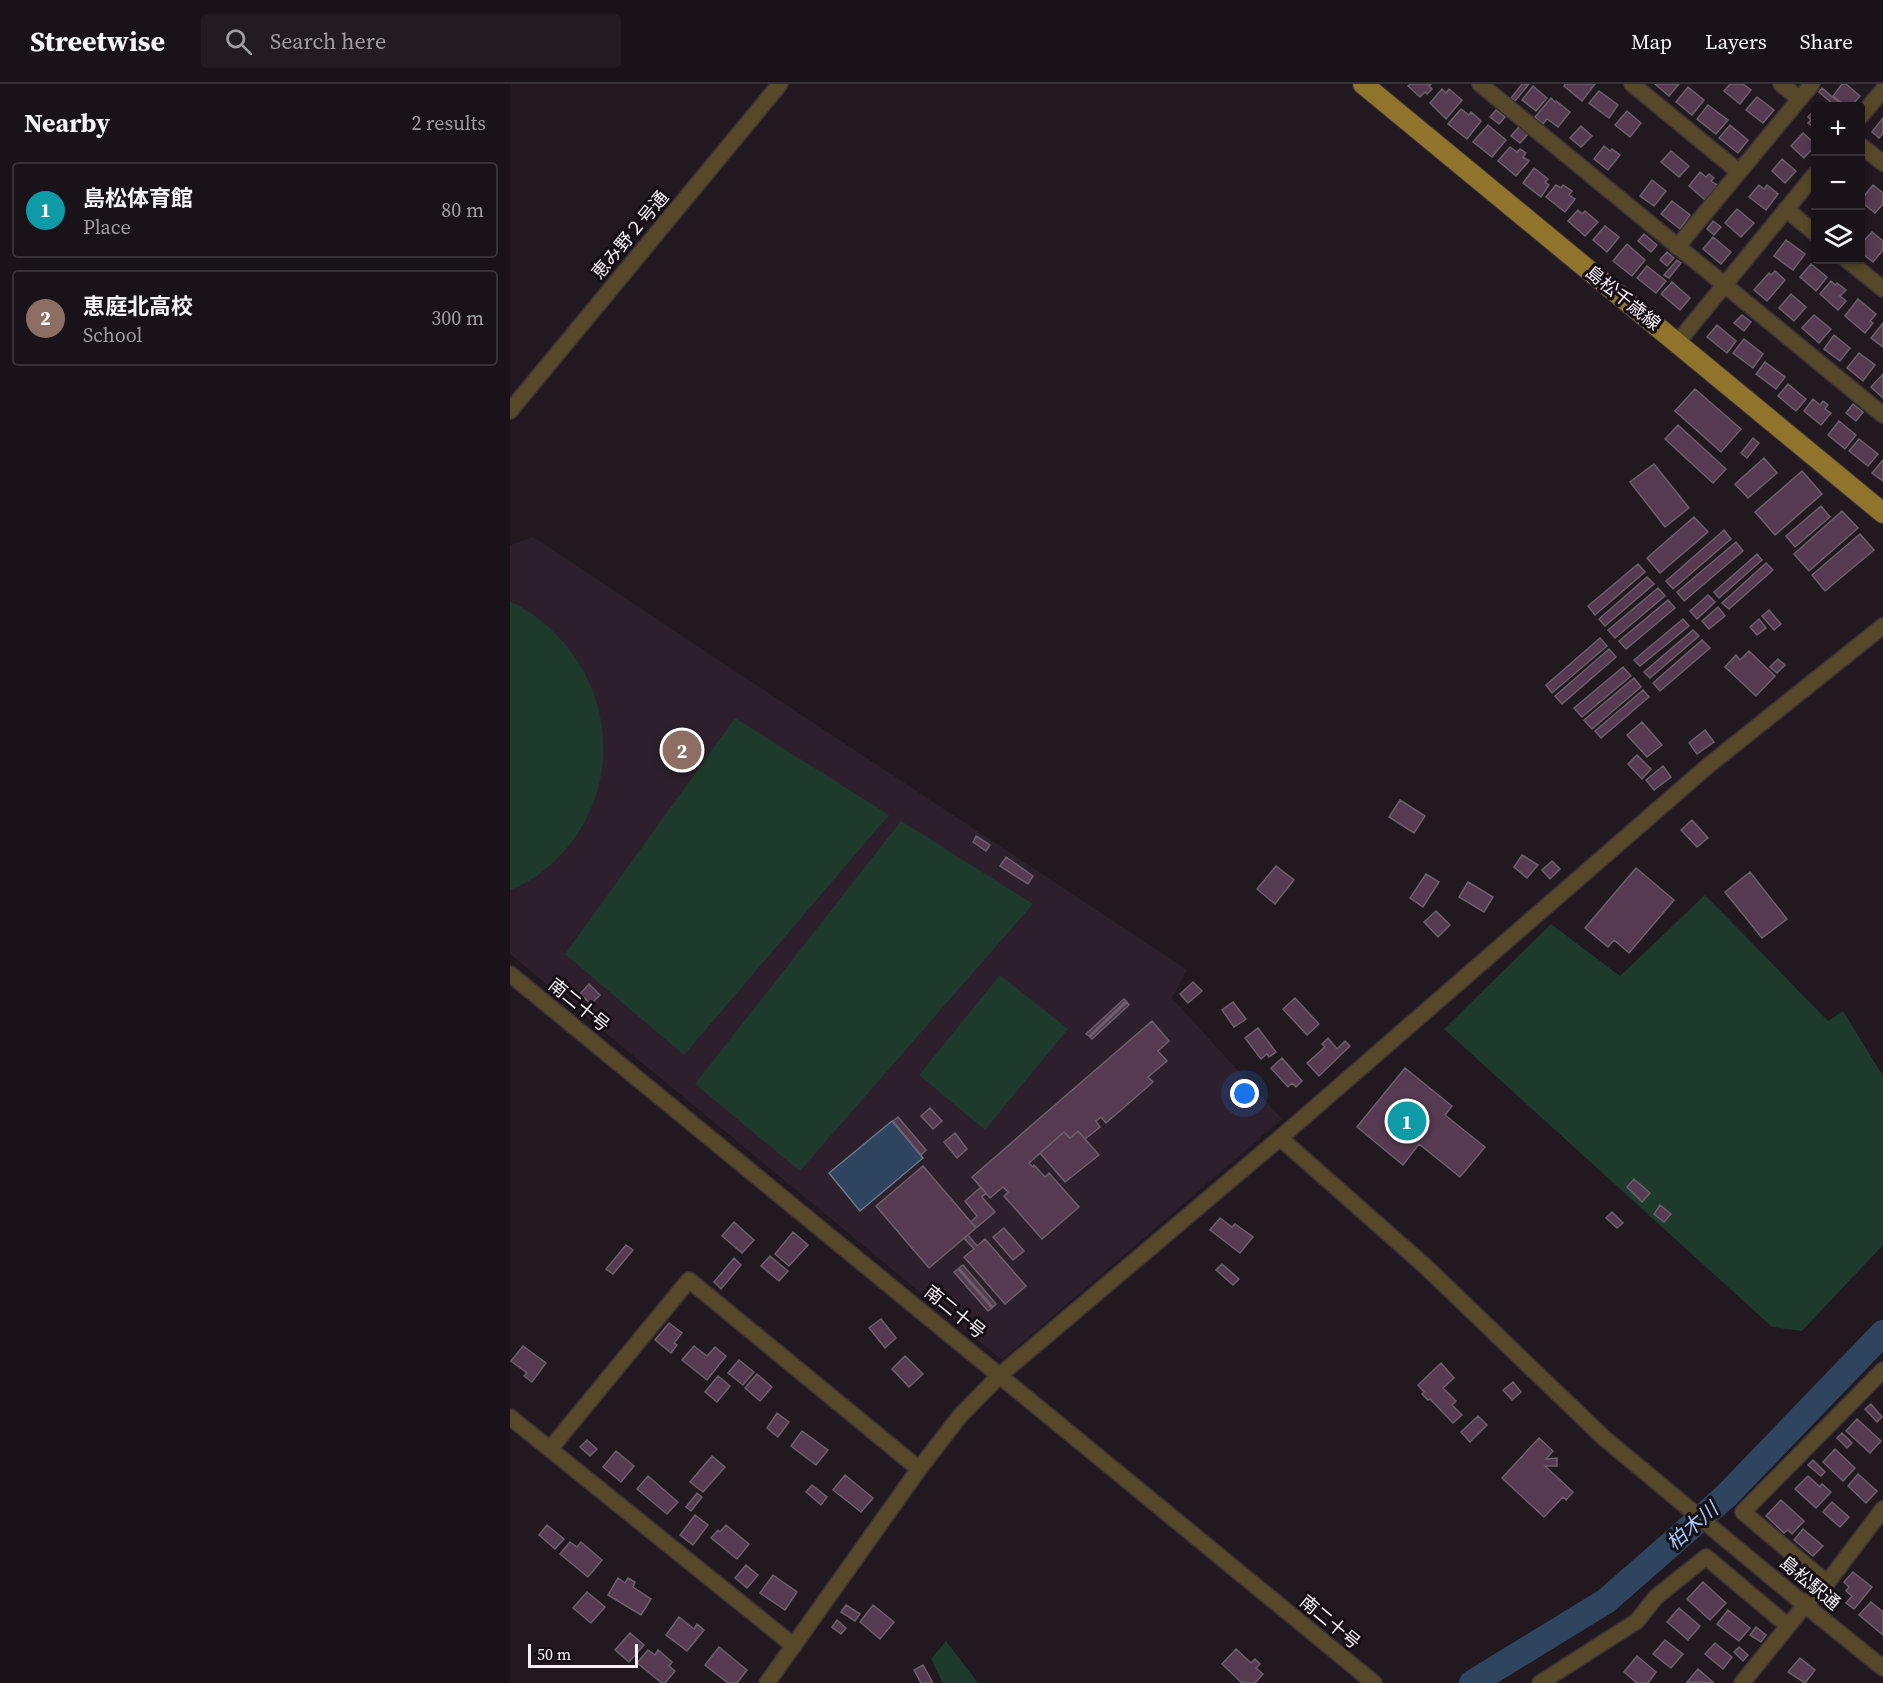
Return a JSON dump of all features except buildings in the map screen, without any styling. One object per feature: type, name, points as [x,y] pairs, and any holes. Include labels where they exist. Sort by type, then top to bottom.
[{"type":"main road","name":"島松千歳線","points":[[1363,84],[1883,513]]},
{"type":"street","name":"恵み野２号通","points":[[510,411],[780,84]]},
{"type":"street","points":[[1480,84],[1883,415]]},
{"type":"street","points":[[1632,84],[1739,172]]},
{"type":"street","points":[[1781,84],[1800,99]]},
{"type":"street","points":[[1677,247],[1812,84]]},
{"type":"street","points":[[1865,111],[1883,90]]},
{"type":"street","points":[[1865,149],[1883,164]]},
{"type":"street","points":[[1677,343],[1811,177]]},
{"type":"street","points":[[1786,209],[1811,231]]},
{"type":"street","points":[[1852,264],[1883,289]]},
{"type":"street","points":[[767,1683],[919,1469],[960,1416],[1000,1374],[1280,1138],[1709,765],[1883,626]]},
{"type":"street","name":"南二十号","points":[[510,974],[1374,1683]]},
{"type":"street","name":"島松駅通","points":[[1280,1138],[1417,1259],[1570,1407],[1660,1485],[1883,1668]]},
{"type":"street","points":[[550,1449],[689,1280],[919,1469]]},
{"type":"street","points":[[1827,1583],[1743,1512],[1883,1370]]},
{"type":"street","points":[[510,1417],[794,1646]]},
{"type":"street","points":[[1742,1683],[1805,1605],[1827,1583],[1883,1509]]},
{"type":"street","points":[[1545,1682],[1637,1620],[1656,1597],[1706,1557],[1788,1626]]},
{"type":"shaded area","points":[[533,537],[1187,970],[1172,998],[1282,1119],[1002,1360],[510,954],[510,545]]},
{"type":"green space","points":[[510,601],[541,620],[566,645],[585,674],[598,705],[603,739],[601,773],[592,807],[574,839],[546,869],[510,890]]},
{"type":"green space","points":[[735,718],[889,815],[684,1055],[565,954]]},
{"type":"green space","points":[[901,821],[1033,904],[800,1171],[695,1084]]},
{"type":"green space","points":[[1705,895],[1828,1021],[1843,1011],[1883,1076],[1883,1245],[1802,1331],[1772,1327],[1444,1029],[1551,924],[1620,976]]},
{"type":"green space","points":[[1000,975],[1068,1029],[985,1130],[919,1075]]},
{"type":"green space","points":[[946,1641],[978,1683],[943,1683],[931,1659]]},
{"type":"water","points":[[892,1121],[923,1158],[860,1211],[829,1173]]},
{"type":"waterway","name":"柏木川","points":[[1472,1683],[1606,1601],[1726,1496],[1883,1333]]},
{"type":"place","name":"恵庭北高校","points":[[682,750]]},
{"type":"place","name":"島松体育館","points":[[1407,1121]]}]
